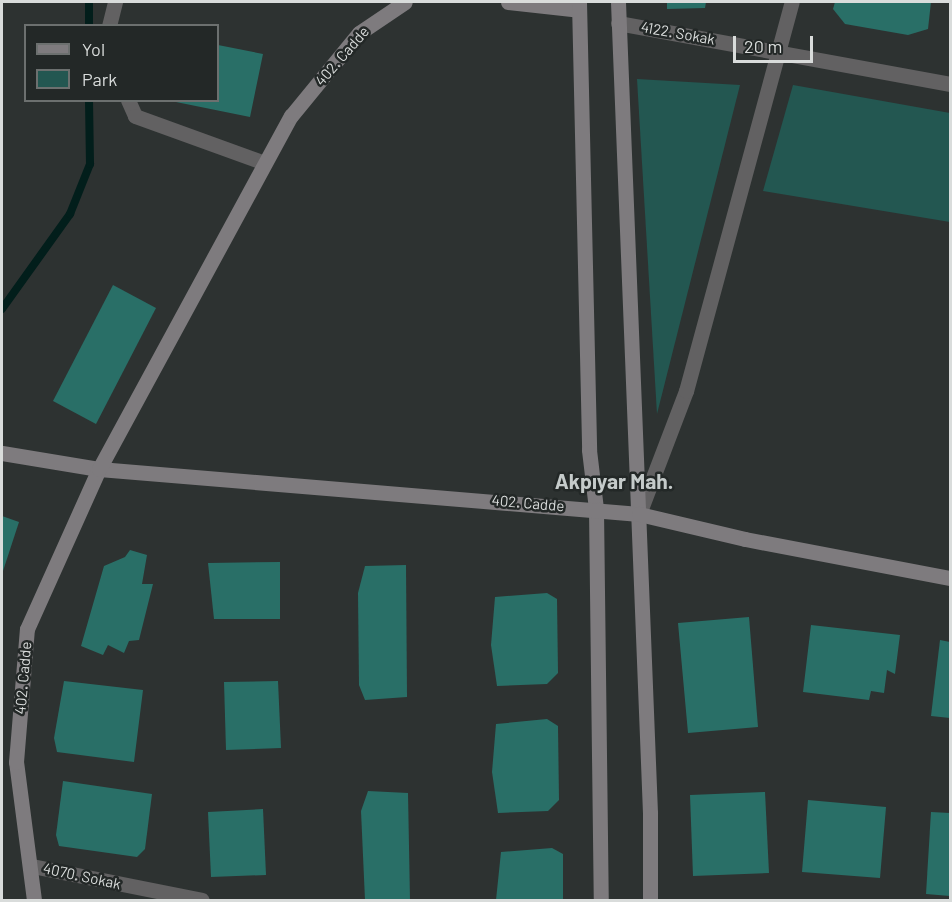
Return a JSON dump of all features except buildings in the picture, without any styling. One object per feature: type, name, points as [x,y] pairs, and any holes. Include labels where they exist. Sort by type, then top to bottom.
[{"type":"street","points":[[110,24],[115,2]]},
{"type":"street","name":"402. Cadde","points":[[34,900],[32,866],[16,762],[27,629],[99,469],[291,116],[359,33],[405,2]]},
{"type":"street","points":[[508,2],[579,6],[589,450],[596,509],[602,900]]},
{"type":"street","points":[[618,2],[639,513],[650,900]]},
{"type":"street","points":[[639,513],[686,391],[792,2]]},
{"type":"street","name":"4122. Sokak","points":[[618,23],[778,50],[951,84]]},
{"type":"street","points":[[129,102],[135,116],[265,163]]},
{"type":"street","name":"402. Cadde","points":[[2,453],[99,469],[639,513],[745,539],[951,578]]},
{"type":"street","name":"4070. Sokak","points":[[32,866],[202,900]]},
{"type":"green space","points":[[637,79],[740,85],[657,414]]},
{"type":"green space","points":[[793,85],[950,113],[950,222],[763,191]]},
{"type":"waterway","points":[[89,2],[89,24]]},
{"type":"waterway","points":[[2,309],[70,214],[90,164],[89,102]]},
{"type":"district","name":"Akpıyar Mah.","points":[[614,481]]}]
